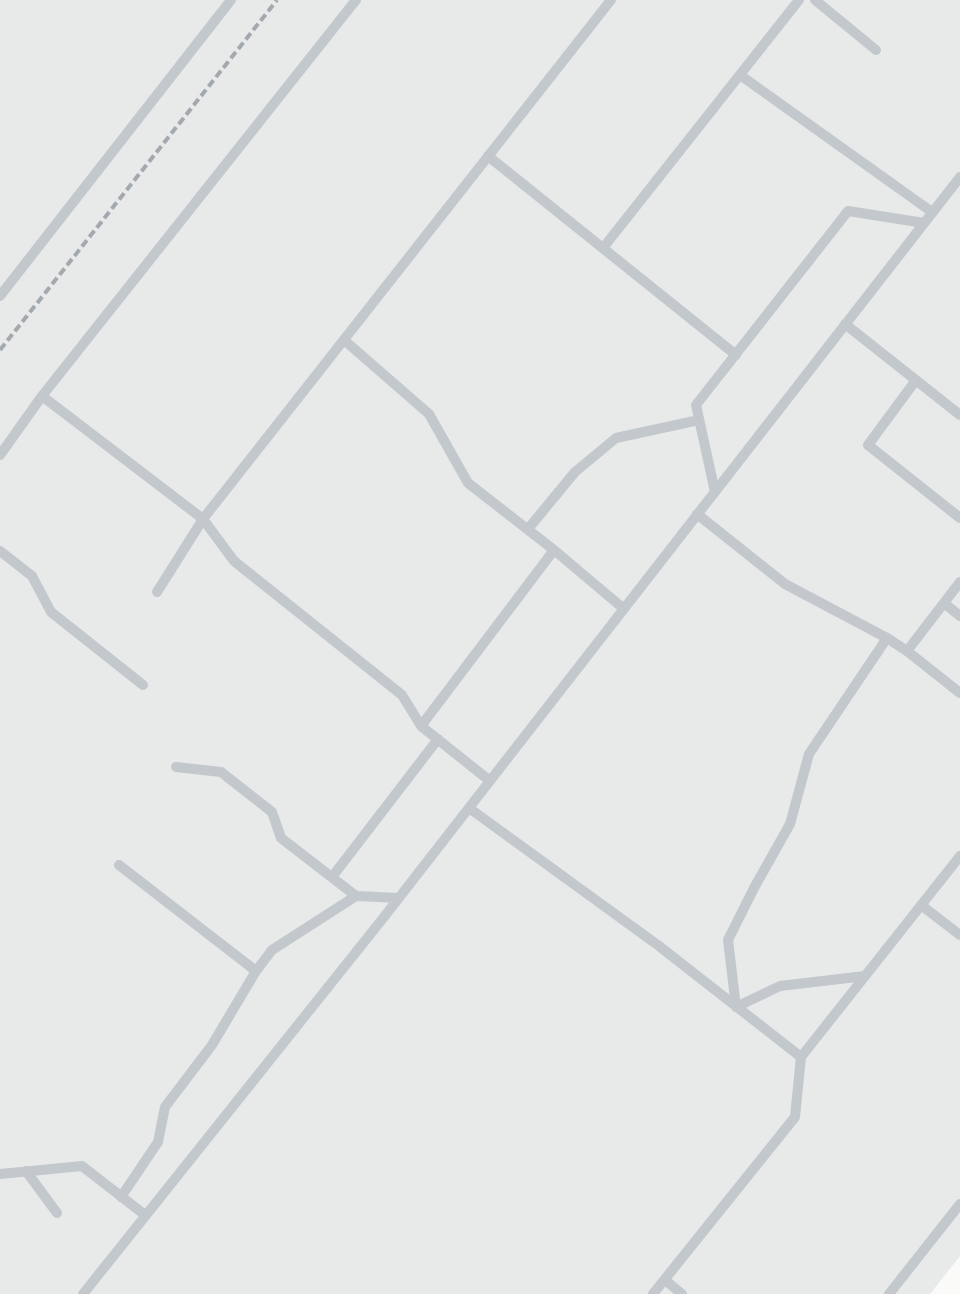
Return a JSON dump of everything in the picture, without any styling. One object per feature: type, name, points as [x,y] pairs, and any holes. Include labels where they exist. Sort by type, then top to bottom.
[{"type":"lane","points":[[0,296],[231,0]]},
{"type":"lane","points":[[0,455],[42,396],[356,0]]},
{"type":"lane","points":[[157,592],[203,519],[611,0]]},
{"type":"lane","points":[[603,248],[799,0]]},
{"type":"lane","points":[[815,0],[876,50]]},
{"type":"lane","points":[[740,75],[932,212]]},
{"type":"lane","points":[[488,156],[736,355]]},
{"type":"lane","points":[[83,1294],[469,808],[960,176]]},
{"type":"lane","points":[[715,492],[696,405],[848,211],[924,223]]},
{"type":"lane","points":[[845,324],[960,415]]},
{"type":"lane","points":[[344,340],[429,414],[468,483],[528,529],[624,609]]},
{"type":"lane","points":[[916,380],[868,445],[960,518]]},
{"type":"lane","points":[[42,396],[203,519],[234,560],[402,695],[421,726],[490,781]]},
{"type":"lane","points":[[528,529],[574,472],[616,438],[699,420]]},
{"type":"lane","points":[[697,514],[785,584],[908,651],[960,693]]},
{"type":"lane","points":[[421,726],[554,550]]},
{"type":"lane","points":[[0,551],[32,576],[51,612],[143,685]]},
{"type":"lane","points":[[908,651],[960,582]]},
{"type":"lane","points":[[944,604],[960,616]]},
{"type":"lane","points":[[736,1007],[728,940],[754,888],[790,824],[809,754],[887,638]]},
{"type":"lane","points":[[332,877],[438,740]]},
{"type":"lane","points":[[176,767],[221,772],[272,812],[281,838],[356,896]]},
{"type":"lane","points":[[469,808],[658,946],[801,1057]]},
{"type":"lane","points":[[653,1294],[796,1117],[801,1057],[960,856]]},
{"type":"lane","points":[[119,865],[256,971]]},
{"type":"lane","points":[[121,1197],[158,1142],[165,1107],[212,1045],[256,971],[272,950],[356,896],[398,898]]},
{"type":"lane","points":[[921,905],[960,935]]},
{"type":"lane","points":[[736,1007],[780,986],[865,976]]},
{"type":"lane","points":[[0,1174],[82,1166],[145,1215]]},
{"type":"lane","points":[[26,1171],[57,1213]]},
{"type":"lane","points":[[889,1294],[960,1204]]},
{"type":"lane","points":[[665,1280],[682,1294]]},
{"type":"shaded area","points":[[0,0],[960,0],[960,1256],[930,1294],[0,1294]]},
{"type":"railway","points":[[0,350],[277,0]]}]
